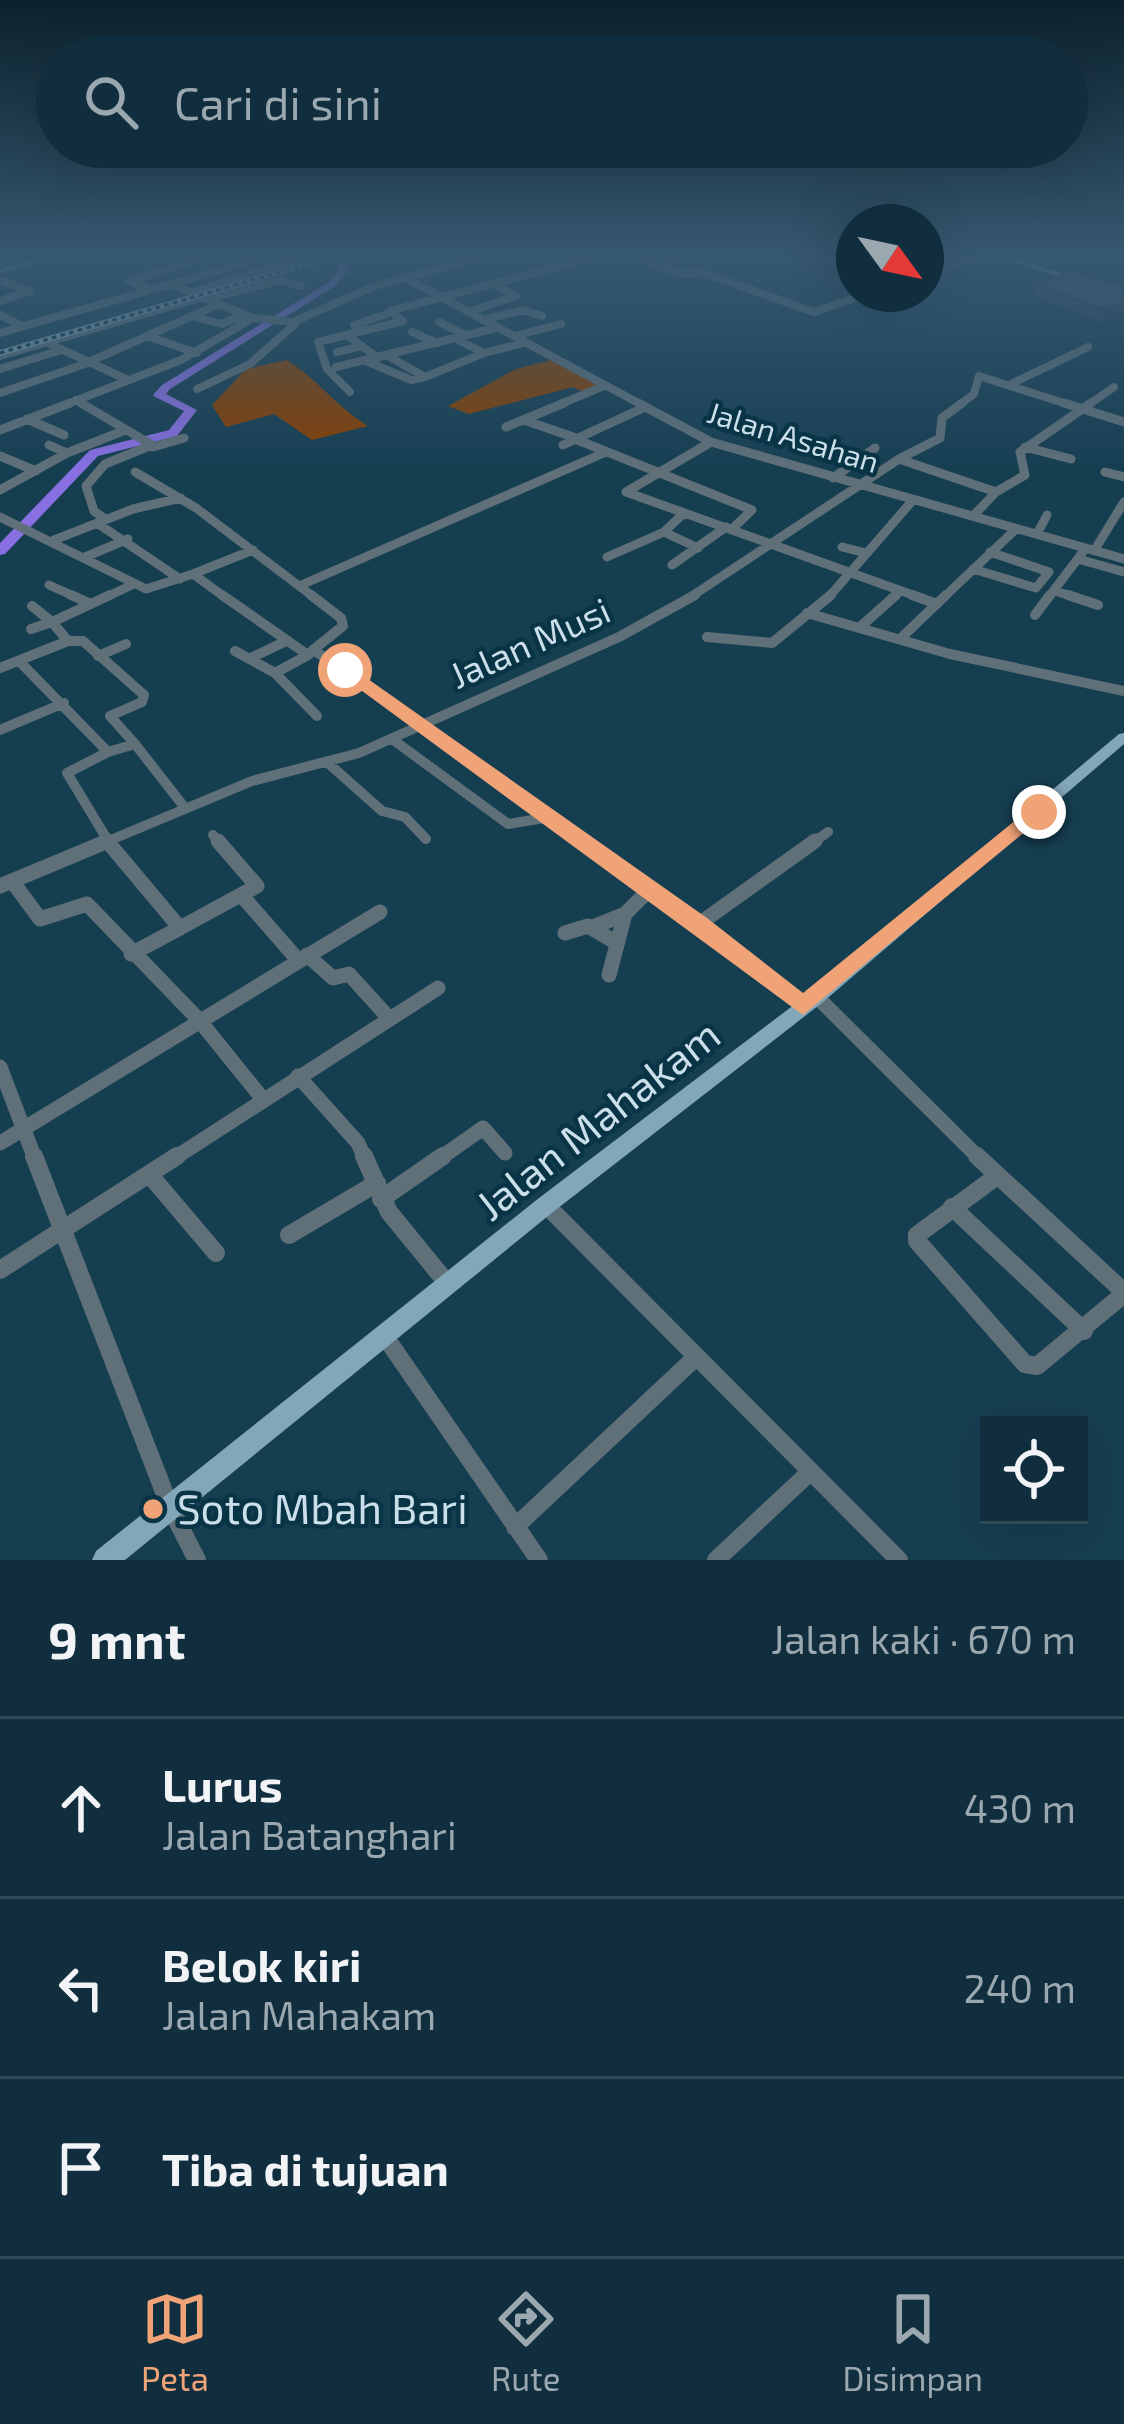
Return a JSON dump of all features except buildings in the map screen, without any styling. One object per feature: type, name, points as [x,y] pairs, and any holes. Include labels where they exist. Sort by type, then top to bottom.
[{"type":"main road","name":"Jalan Mahakam","points":[[105,1560],[447,1283],[810,1002],[1124,737]]},
{"type":"street","points":[[0,354],[89,327]]},
{"type":"street","points":[[0,354],[97,327]]},
{"type":"street","points":[[62,350],[0,371],[14,390],[165,327]]},
{"type":"street","points":[[4,429],[197,352],[236,327]]},
{"type":"street","points":[[197,389],[250,364],[291,327]]},
{"type":"street","points":[[350,392],[327,369],[321,341],[382,327]]},
{"type":"street","points":[[450,327],[466,335]]},
{"type":"street","points":[[514,336],[550,327]]},
{"type":"street","points":[[336,367],[497,328]]},
{"type":"street","name":"Jalan Asahan","points":[[497,328],[604,386],[638,410],[711,442],[1124,559]]},
{"type":"street","points":[[412,332],[437,343]]},
{"type":"street","points":[[146,335],[197,352]]},
{"type":"street","points":[[348,336],[425,376]]},
{"type":"street","points":[[454,338],[484,353]]},
{"type":"street","points":[[13,340],[24,345]]},
{"type":"street","points":[[47,342],[129,380]]},
{"type":"street","points":[[365,361],[411,380],[525,342]]},
{"type":"street","points":[[337,352],[362,346]]},
{"type":"street","points":[[420,347],[457,362]]},
{"type":"street","points":[[1009,386],[1088,347]]},
{"type":"street","name":"Jalan Musi","points":[[6,884],[185,808],[392,739],[675,608],[943,434],[938,428],[942,418],[974,394],[983,377],[1009,386]]},
{"type":"street","points":[[506,427],[604,386]]},
{"type":"street","points":[[1009,386],[1124,422]]},
{"type":"street","points":[[973,516],[991,490],[1025,475],[1020,452],[1025,447],[1114,387]]},
{"type":"street","points":[[76,400],[150,445]]},
{"type":"street","points":[[618,406],[638,410]]},
{"type":"street","points":[[563,446],[638,410]]},
{"type":"street","points":[[28,419],[64,435]]},
{"type":"street","points":[[523,420],[752,510],[672,566]]},
{"type":"street","points":[[4,429],[25,434]]},
{"type":"street","points":[[8,490],[67,453],[123,431]]},
{"type":"street","points":[[180,579],[101,521],[86,486],[105,464],[150,445],[184,438]]},
{"type":"street","points":[[711,442],[626,492],[937,604]]},
{"type":"street","points":[[49,445],[67,453]]},
{"type":"street","points":[[1025,447],[1072,459]]},
{"type":"street","points":[[833,478],[875,448]]},
{"type":"street","points":[[299,586],[479,512],[606,452]]},
{"type":"street","points":[[0,456],[36,471]]},
{"type":"street","points":[[899,459],[991,490]]},
{"type":"street","points":[[135,472],[254,550],[344,622],[310,653],[275,673]]},
{"type":"street","points":[[1105,472],[1124,477]]},
{"type":"street","points":[[53,541],[101,521],[181,498]]},
{"type":"street","points":[[707,637],[716,633],[778,640],[850,574],[913,500]]},
{"type":"street","points":[[1035,615],[1124,502]]},
{"type":"street","points":[[607,557],[664,532],[684,512]]},
{"type":"street","points":[[1037,534],[1047,515]]},
{"type":"street","points":[[0,517],[85,557],[128,586],[150,589],[254,550]]},
{"type":"street","points":[[901,638],[1016,529]]},
{"type":"street","points":[[664,532],[698,548]]},
{"type":"street","points":[[85,557],[128,539]]},
{"type":"street","points":[[842,548],[866,553]]},
{"type":"street","points":[[973,569],[1036,589],[1049,572],[991,552]]},
{"type":"street","points":[[1078,559],[1124,572]]},
{"type":"street","points":[[193,574],[284,642],[310,653],[422,725],[810,1002],[1124,1293],[1037,1366],[1025,1364],[920,1252],[917,1235],[997,1176]]},
{"type":"street","points":[[49,585],[95,602]]},
{"type":"street","points":[[31,628],[128,586]]},
{"type":"street","points":[[1055,591],[1098,604]]},
{"type":"street","points":[[859,628],[899,592]]},
{"type":"street","points":[[32,606],[68,641]]},
{"type":"street","points":[[808,614],[950,654],[1124,691]]},
{"type":"street","points":[[1,666],[68,641],[83,641],[145,694],[142,702],[110,716],[185,808]]},
{"type":"street","points":[[251,658],[284,642]]},
{"type":"street","points":[[98,656],[126,644]]},
{"type":"street","points":[[235,651],[275,673],[317,716]]},
{"type":"street","points":[[19,661],[108,752]]},
{"type":"street","points":[[0,730],[64,703]]},
{"type":"street","points":[[392,739],[508,824],[550,818]]},
{"type":"street","points":[[135,744],[66,770],[108,842],[180,928]]},
{"type":"street","points":[[328,763],[382,811],[405,817],[426,839]]},
{"type":"street","points":[[699,924],[828,832]]},
{"type":"street","points":[[130,953],[255,890],[256,881],[213,835]]},
{"type":"street","points":[[6,884],[40,919],[87,904],[199,1020],[262,1098]]},
{"type":"street","points":[[565,933],[625,914],[650,889]]},
{"type":"street","points":[[243,897],[302,957],[333,979],[349,974],[388,1017]]},
{"type":"street","points":[[0,1143],[380,912]]},
{"type":"street","points":[[609,975],[625,914]]},
{"type":"street","points":[[592,927],[616,943]]},
{"type":"street","points":[[0,1270],[438,988]]},
{"type":"street","points":[[0,1067],[170,1508],[197,1560]]},
{"type":"street","points":[[298,1076],[358,1143],[379,1191],[447,1283]]},
{"type":"street","points":[[289,1235],[379,1191],[482,1128],[505,1154]]},
{"type":"street","points":[[149,1174],[215,1253]]},
{"type":"street","points":[[546,1205],[808,1474],[899,1560]]},
{"type":"street","points":[[952,1208],[1084,1331]]},
{"type":"street","points":[[384,1334],[539,1560]]},
{"type":"street","points":[[515,1527],[695,1358]]},
{"type":"street","points":[[716,1560],[808,1474]]},
{"type":"shaded area","points":[[287,360],[368,426],[312,440],[274,414],[226,427],[212,405],[246,369]]},
{"type":"shaded area","points":[[551,360],[599,386],[583,392],[573,387],[469,414],[448,406],[516,369]]},
{"type":"waterway","points":[[0,551],[94,453],[173,433],[191,410],[159,395],[263,327]]},
{"type":"railway","points":[[0,353],[91,327]]},
{"type":"place","name":"Soto Mbah Bari","points":[[153,1509]]},
{"type":"route","points":[[345,670],[699,924],[803,1006],[1039,812]]}]
